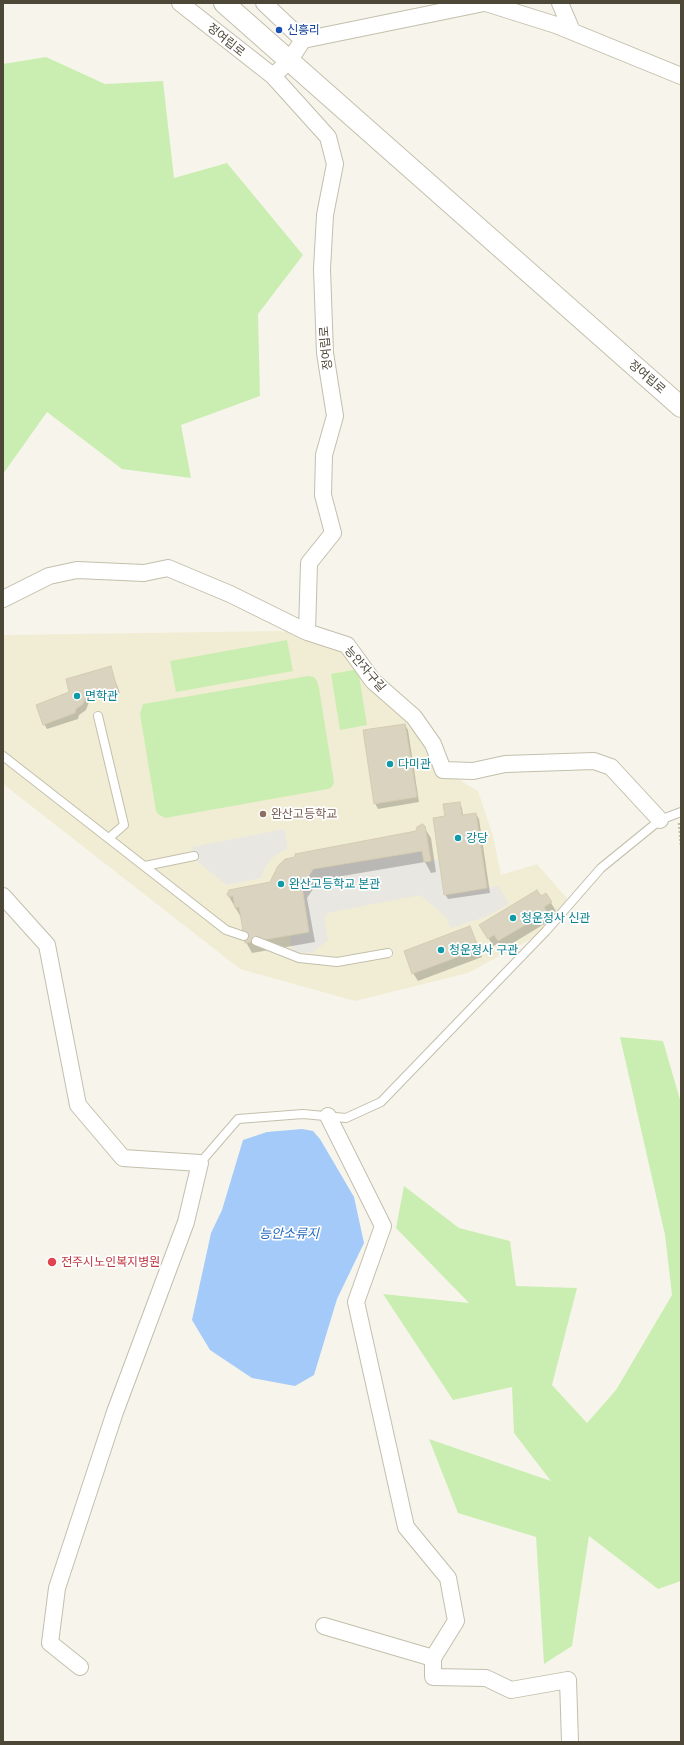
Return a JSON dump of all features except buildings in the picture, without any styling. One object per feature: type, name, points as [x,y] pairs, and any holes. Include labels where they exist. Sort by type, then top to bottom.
[{"type":"street","name":"정여립로","points":[[180,3],[273,76],[328,137],[335,164],[326,215],[322,269],[324,353],[335,416],[324,455],[323,495],[333,534],[309,563],[307,632]]},
{"type":"street","name":"정여립로","points":[[224,3],[681,407]]},
{"type":"street","points":[[264,3],[303,40]]},
{"type":"street","points":[[273,76],[290,61],[303,40],[485,3],[556,25],[681,76]]},
{"type":"street","points":[[560,3],[572,31]]},
{"type":"street","name":"능안자구길","points":[[3,599],[49,576],[76,570],[144,573],[168,568],[230,594],[307,632],[348,645],[373,680],[414,717],[433,744],[442,770],[473,771],[505,764],[594,761],[611,767],[660,820]]},
{"type":"street","points":[[3,896],[47,945],[78,1105],[123,1158],[200,1163],[186,1222],[115,1412],[57,1588],[50,1643],[80,1667]]},
{"type":"street","points":[[328,1116],[383,1226],[356,1302],[406,1527],[448,1578],[456,1621],[433,1658],[433,1677],[486,1678],[511,1690],[568,1680],[570,1742]]},
{"type":"street","points":[[324,1626],[433,1658]]},
{"type":"lane","points":[[98,716],[124,825],[109,838]]},
{"type":"lane","points":[[3,756],[226,930],[244,936]]},
{"type":"lane","points":[[200,1163],[238,1119],[303,1114],[346,1118],[380,1102],[536,942],[601,868],[660,820],[680,813]]},
{"type":"lane","points":[[145,866],[194,856]]},
{"type":"lane","points":[[256,941],[299,958],[337,962],[388,953]]},
{"type":"path","points":[[680,813],[681,846]]},
{"type":"shaded area","name":"완산고등학교","points":[[277,631],[307,632],[352,651],[401,706],[443,770],[478,791],[493,836],[501,875],[537,864],[570,902],[546,931],[468,973],[355,1001],[240,969],[3,784],[3,635]]},
{"type":"shaded area","points":[[284,829],[288,848],[273,857],[265,867],[261,878],[227,885],[199,863],[194,856],[192,847]]},
{"type":"shaded area","points":[[422,851],[424,862],[439,859],[444,894],[498,886],[509,904],[485,917],[451,928],[446,917],[420,895],[328,913],[324,919],[328,940],[312,953],[293,952],[289,935],[309,931],[302,887],[313,869]]},
{"type":"green space","points":[[46,57],[105,84],[163,81],[174,178],[227,163],[303,255],[258,314],[260,396],[181,425],[191,478],[122,469],[47,412],[3,474],[3,64]]},
{"type":"green space","points":[[287,640],[293,671],[176,692],[170,661]]},
{"type":"green space","points":[[358,669],[367,725],[340,730],[331,674]]},
{"type":"green space","points":[[308,676],[314,677],[319,688],[334,782],[332,787],[328,789],[165,818],[158,814],[156,811],[140,714],[143,704]]},
{"type":"green space","points":[[620,1037],[663,1041],[681,1103],[681,1581],[658,1589],[589,1536],[572,1646],[544,1664],[536,1537],[458,1513],[429,1439],[551,1481],[514,1433],[512,1387],[453,1400],[383,1294],[469,1303],[396,1228],[404,1186],[459,1228],[510,1241],[516,1286],[577,1288],[552,1385],[587,1423],[616,1390],[672,1295],[665,1235]]},
{"type":"water","name":"능안소류지","points":[[302,1129],[313,1131],[320,1139],[354,1197],[364,1243],[337,1299],[314,1375],[295,1386],[252,1378],[210,1350],[192,1320],[211,1233],[222,1210],[243,1140],[267,1132]]},
{"type":"place","name":"신흥리","points":[[279,30]]},
{"type":"place","name":"면학관","points":[[77,696]]},
{"type":"place","name":"다미관","points":[[390,764]]},
{"type":"place","name":"완산고등학교","points":[[263,814]]},
{"type":"place","name":"강당","points":[[458,838]]},
{"type":"place","name":"완산고등학교 본관","points":[[281,884]]},
{"type":"place","name":"청운정사 신관","points":[[513,918]]},
{"type":"place","name":"청운정사 구관","points":[[441,950]]},
{"type":"place","name":"전주시노인복지병원","points":[[52,1262]]}]
